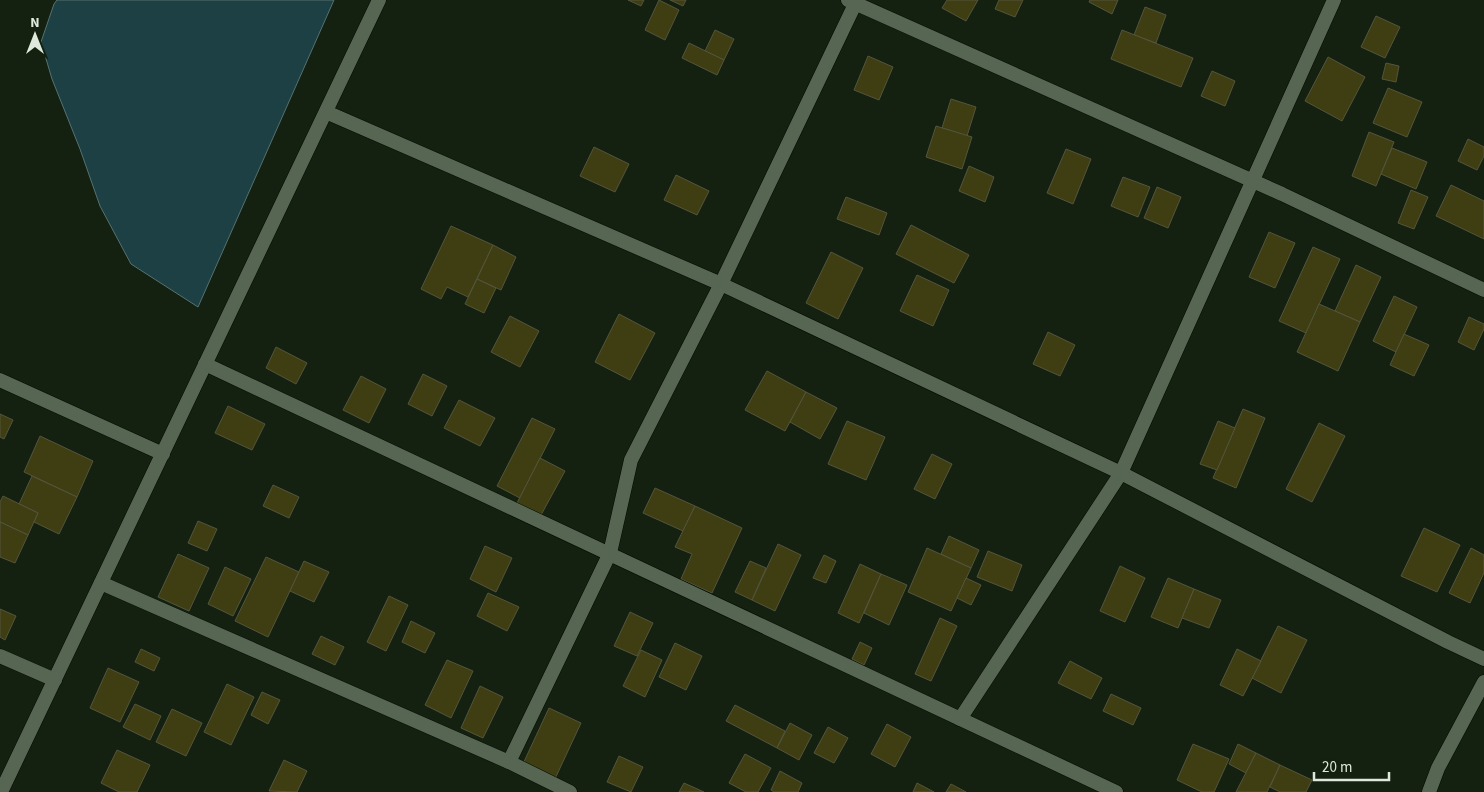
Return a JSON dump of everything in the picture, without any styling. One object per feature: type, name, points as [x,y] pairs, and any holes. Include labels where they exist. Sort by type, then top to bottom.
[{"type":"street","points":[[1,792],[379,0]]},
{"type":"street","points":[[960,719],[1121,474],[1334,0]]},
{"type":"street","points":[[508,762],[610,553],[631,460],[722,284],[853,1],[1253,181],[1484,290]]},
{"type":"street","points":[[326,112],[722,284],[1121,474],[1448,642],[1484,658]]},
{"type":"street","points":[[205,364],[1116,792]]},
{"type":"street","points":[[0,380],[162,454]]},
{"type":"street","points":[[101,583],[508,762],[570,792]]},
{"type":"street","points":[[0,656],[55,680]]},
{"type":"street","points":[[1429,792],[1438,768],[1484,682]]},
{"type":"water","points":[[57,0],[334,0],[198,307],[131,264],[100,206],[52,79],[41,42]]},
{"type":"building","points":[[628,0],[644,0],[641,6]]},
{"type":"building","points":[[659,0],[679,10],[665,40],[645,30]]},
{"type":"building","points":[[670,0],[686,0],[683,6]]},
{"type":"building","points":[[947,0],[978,0],[966,21],[942,8]]},
{"type":"building","points":[[999,0],[1023,0],[1015,17],[995,9]]},
{"type":"building","points":[[1090,0],[1118,0],[1112,14],[1089,2]]},
{"type":"building","points":[[1145,7],[1166,15],[1156,43],[1134,35]]},
{"type":"building","points":[[1376,16],[1400,27],[1385,58],[1361,47]]},
{"type":"building","points":[[715,30],[734,39],[724,60],[705,51]]},
{"type":"building","points":[[1122,30],[1193,58],[1181,87],[1111,59]]},
{"type":"building","points":[[689,43],[724,60],[717,75],[682,58]]},
{"type":"building","points":[[868,56],[893,67],[879,100],[854,90]]},
{"type":"building","points":[[1328,57],[1365,77],[1342,121],[1305,101]]},
{"type":"building","points":[[1386,63],[1399,66],[1396,82],[1382,79]]},
{"type":"building","points":[[1212,71],[1235,81],[1225,106],[1201,96]]},
{"type":"building","points":[[1388,88],[1422,102],[1407,137],[1373,123]]},
{"type":"building","points":[[951,99],[976,107],[967,136],[942,128]]},
{"type":"building","points":[[936,126],[972,137],[962,169],[926,157]]},
{"type":"building","points":[[1369,132],[1394,142],[1376,186],[1352,176]]},
{"type":"building","points":[[1468,139],[1484,147],[1484,156],[1477,170],[1458,161]]},
{"type":"building","points":[[594,147],[629,164],[615,192],[580,176]]},
{"type":"building","points":[[1392,148],[1427,162],[1416,189],[1381,174]]},
{"type":"building","points":[[1066,149],[1091,159],[1073,204],[1047,193]]},
{"type":"building","points":[[969,166],[994,177],[985,202],[959,191]]},
{"type":"building","points":[[676,175],[709,191],[697,215],[664,200]]},
{"type":"building","points":[[1123,177],[1150,187],[1138,217],[1111,206]]},
{"type":"building","points":[[1451,185],[1484,201],[1484,239],[1436,216]]},
{"type":"building","points":[[1157,187],[1181,197],[1168,228],[1144,218]]},
{"type":"building","points":[[1411,190],[1428,197],[1414,229],[1398,223]]},
{"type":"building","points":[[846,197],[887,213],[879,235],[837,219]]},
{"type":"building","points":[[911,225],[969,255],[954,283],[896,254]]},
{"type":"building","points":[[451,226],[493,245],[468,297],[447,287],[441,299],[421,289]]},
{"type":"building","points":[[1269,232],[1295,243],[1275,288],[1249,277]]},
{"type":"building","points":[[493,245],[516,257],[501,290],[477,279]]},
{"type":"building","points":[[1313,247],[1340,259],[1306,333],[1279,321]]},
{"type":"building","points":[[831,252],[863,268],[838,319],[806,303]]},
{"type":"building","points":[[1356,265],[1381,277],[1360,322],[1335,311]]},
{"type":"building","points":[[917,275],[949,290],[933,326],[900,311]]},
{"type":"building","points":[[477,279],[496,288],[484,313],[465,304]]},
{"type":"building","points":[[1394,296],[1417,307],[1396,352],[1373,341]]},
{"type":"building","points":[[1319,304],[1360,322],[1338,371],[1297,352]]},
{"type":"building","points":[[619,314],[655,333],[630,380],[595,362]]},
{"type":"building","points":[[510,316],[539,331],[520,367],[491,352]]},
{"type":"building","points":[[1469,317],[1484,324],[1484,329],[1474,350],[1458,342]]},
{"type":"building","points":[[1048,332],[1075,345],[1060,376],[1033,364]]},
{"type":"building","points":[[1404,334],[1429,345],[1414,376],[1390,365]]},
{"type":"building","points":[[276,347],[307,363],[296,384],[266,368]]},
{"type":"building","points":[[767,371],[806,392],[785,431],[745,410]]},
{"type":"building","points":[[423,374],[447,386],[432,416],[408,404]]},
{"type":"building","points":[[361,376],[386,389],[369,423],[343,410]]},
{"type":"building","points":[[806,392],[837,408],[820,439],[790,422]]},
{"type":"building","points":[[459,400],[495,418],[480,446],[444,428]]},
{"type":"building","points":[[228,406],[265,424],[252,450],[215,433]]},
{"type":"building","points":[[1243,409],[1265,418],[1236,488],[1213,478]]},
{"type":"building","points":[[0,414],[13,420],[4,439],[0,437]]},
{"type":"building","points":[[532,418],[555,429],[520,498],[497,486]]},
{"type":"building","points":[[847,421],[885,437],[866,480],[828,464]]},
{"type":"building","points":[[1218,421],[1235,428],[1217,470],[1200,464]]},
{"type":"building","points":[[1319,423],[1345,436],[1312,502],[1286,489]]},
{"type":"building","points":[[40,436],[93,461],[77,497],[24,472]]},
{"type":"building","points":[[932,454],[952,464],[935,499],[914,489]]},
{"type":"building","points":[[540,458],[565,471],[541,515],[517,503]]},
{"type":"building","points":[[32,476],[77,497],[59,534],[34,522],[38,513],[19,504]]},
{"type":"building","points":[[273,485],[299,497],[289,518],[263,506]]},
{"type":"building","points":[[655,488],[695,506],[683,531],[643,513]]},
{"type":"building","points":[[3,496],[38,513],[28,535],[0,522],[0,502]]},
{"type":"building","points":[[695,506],[742,528],[712,593],[681,579],[692,554],[675,547]]},
{"type":"building","points":[[198,521],[217,529],[207,551],[188,543]]},
{"type":"building","points":[[0,522],[28,535],[15,563],[0,557]]},
{"type":"building","points":[[1424,528],[1460,545],[1437,592],[1401,576]]},
{"type":"building","points":[[949,536],[979,550],[971,568],[941,554]]},
{"type":"building","points":[[778,544],[801,555],[775,611],[752,600]]},
{"type":"building","points":[[485,546],[512,558],[496,592],[470,579]]},
{"type":"building","points":[[927,548],[971,568],[951,611],[908,592]]},
{"type":"building","points":[[1471,548],[1484,555],[1484,573],[1470,603],[1449,593]]},
{"type":"building","points":[[988,551],[1022,565],[1012,591],[977,577]]},
{"type":"building","points":[[178,554],[209,568],[189,611],[158,597]]},
{"type":"building","points":[[824,555],[836,561],[826,583],[813,578]]},
{"type":"building","points":[[266,557],[299,572],[268,637],[235,621]]},
{"type":"building","points":[[304,561],[329,572],[314,602],[290,591]]},
{"type":"building","points":[[750,561],[766,568],[752,600],[735,592]]},
{"type":"building","points":[[860,564],[881,574],[859,623],[838,613]]},
{"type":"building","points":[[1120,566],[1145,578],[1125,622],[1100,611]]},
{"type":"building","points":[[225,567],[251,579],[233,616],[208,604]]},
{"type":"building","points":[[881,574],[907,585],[889,625],[864,613]]},
{"type":"building","points":[[966,578],[981,585],[971,605],[957,598]]},
{"type":"building","points":[[1168,578],[1194,589],[1178,628],[1151,617]]},
{"type":"building","points":[[1194,589],[1221,600],[1209,628],[1182,618]]},
{"type":"building","points":[[488,593],[519,607],[507,631],[477,616]]},
{"type":"building","points":[[389,596],[408,605],[386,651],[367,642]]},
{"type":"building","points":[[0,609],[16,616],[5,640],[0,637]]},
{"type":"building","points":[[630,612],[653,623],[637,656],[614,646]]},
{"type":"building","points":[[940,618],[957,626],[931,681],[915,674]]},
{"type":"building","points":[[411,621],[435,633],[425,653],[402,642]]},
{"type":"building","points":[[1278,626],[1307,640],[1281,693],[1252,678]]},
{"type":"building","points":[[321,636],[344,647],[335,665],[312,654]]},
{"type":"building","points":[[860,642],[872,648],[864,665],[852,659]]},
{"type":"building","points":[[675,643],[702,656],[686,690],[659,677]]},
{"type":"building","points":[[141,649],[160,658],[154,671],[135,662]]},
{"type":"building","points":[[1237,649],[1261,661],[1243,696],[1220,685]]},
{"type":"building","points":[[641,650],[662,660],[645,697],[623,686]]},
{"type":"building","points":[[447,660],[473,671],[451,718],[425,705]]},
{"type":"building","points":[[1070,661],[1102,678],[1091,699],[1058,683]]},
{"type":"building","points":[[108,668],[139,682],[120,722],[90,708]]},
{"type":"building","points":[[227,684],[254,697],[231,745],[204,732]]},
{"type":"building","points":[[480,686],[503,697],[483,738],[461,728]]},
{"type":"building","points":[[262,692],[280,700],[268,724],[251,715]]},
{"type":"building","points":[[1111,694],[1141,708],[1133,725],[1103,711]]},
{"type":"building","points":[[135,704],[161,716],[150,740],[123,727]]},
{"type":"building","points":[[735,705],[785,731],[777,748],[726,721]]},
{"type":"building","points":[[549,708],[581,723],[554,781],[522,766]]},
{"type":"building","points":[[172,709],[202,723],[186,756],[156,742]]},
{"type":"building","points":[[790,723],[812,735],[799,760],[777,748]]},
{"type":"building","points":[[887,724],[911,737],[895,767],[871,754]]},
{"type":"building","points":[[828,727],[848,738],[834,763],[814,753]]},
{"type":"building","points":[[1193,744],[1229,759],[1214,792],[1202,792],[1177,780]]},
{"type":"building","points":[[1238,744],[1256,753],[1246,773],[1229,764]]},
{"type":"building","points":[[117,750],[150,765],[137,792],[119,792],[101,783]]},
{"type":"building","points":[[1256,753],[1280,765],[1267,792],[1236,792]]},
{"type":"building","points":[[745,754],[771,768],[758,792],[746,792],[729,783]]},
{"type":"building","points":[[619,756],[643,767],[631,792],[607,782]]},
{"type":"building","points":[[284,760],[307,771],[297,792],[269,791]]},
{"type":"building","points":[[1280,765],[1312,780],[1306,792],[1280,792],[1270,787]]},
{"type":"building","points":[[780,771],[802,783],[798,792],[774,792],[771,790]]},
{"type":"building","points":[[684,783],[704,792],[679,792]]},
{"type":"building","points":[[917,783],[934,792],[913,792]]},
{"type":"building","points":[[951,784],[966,792],[946,792]]}]
